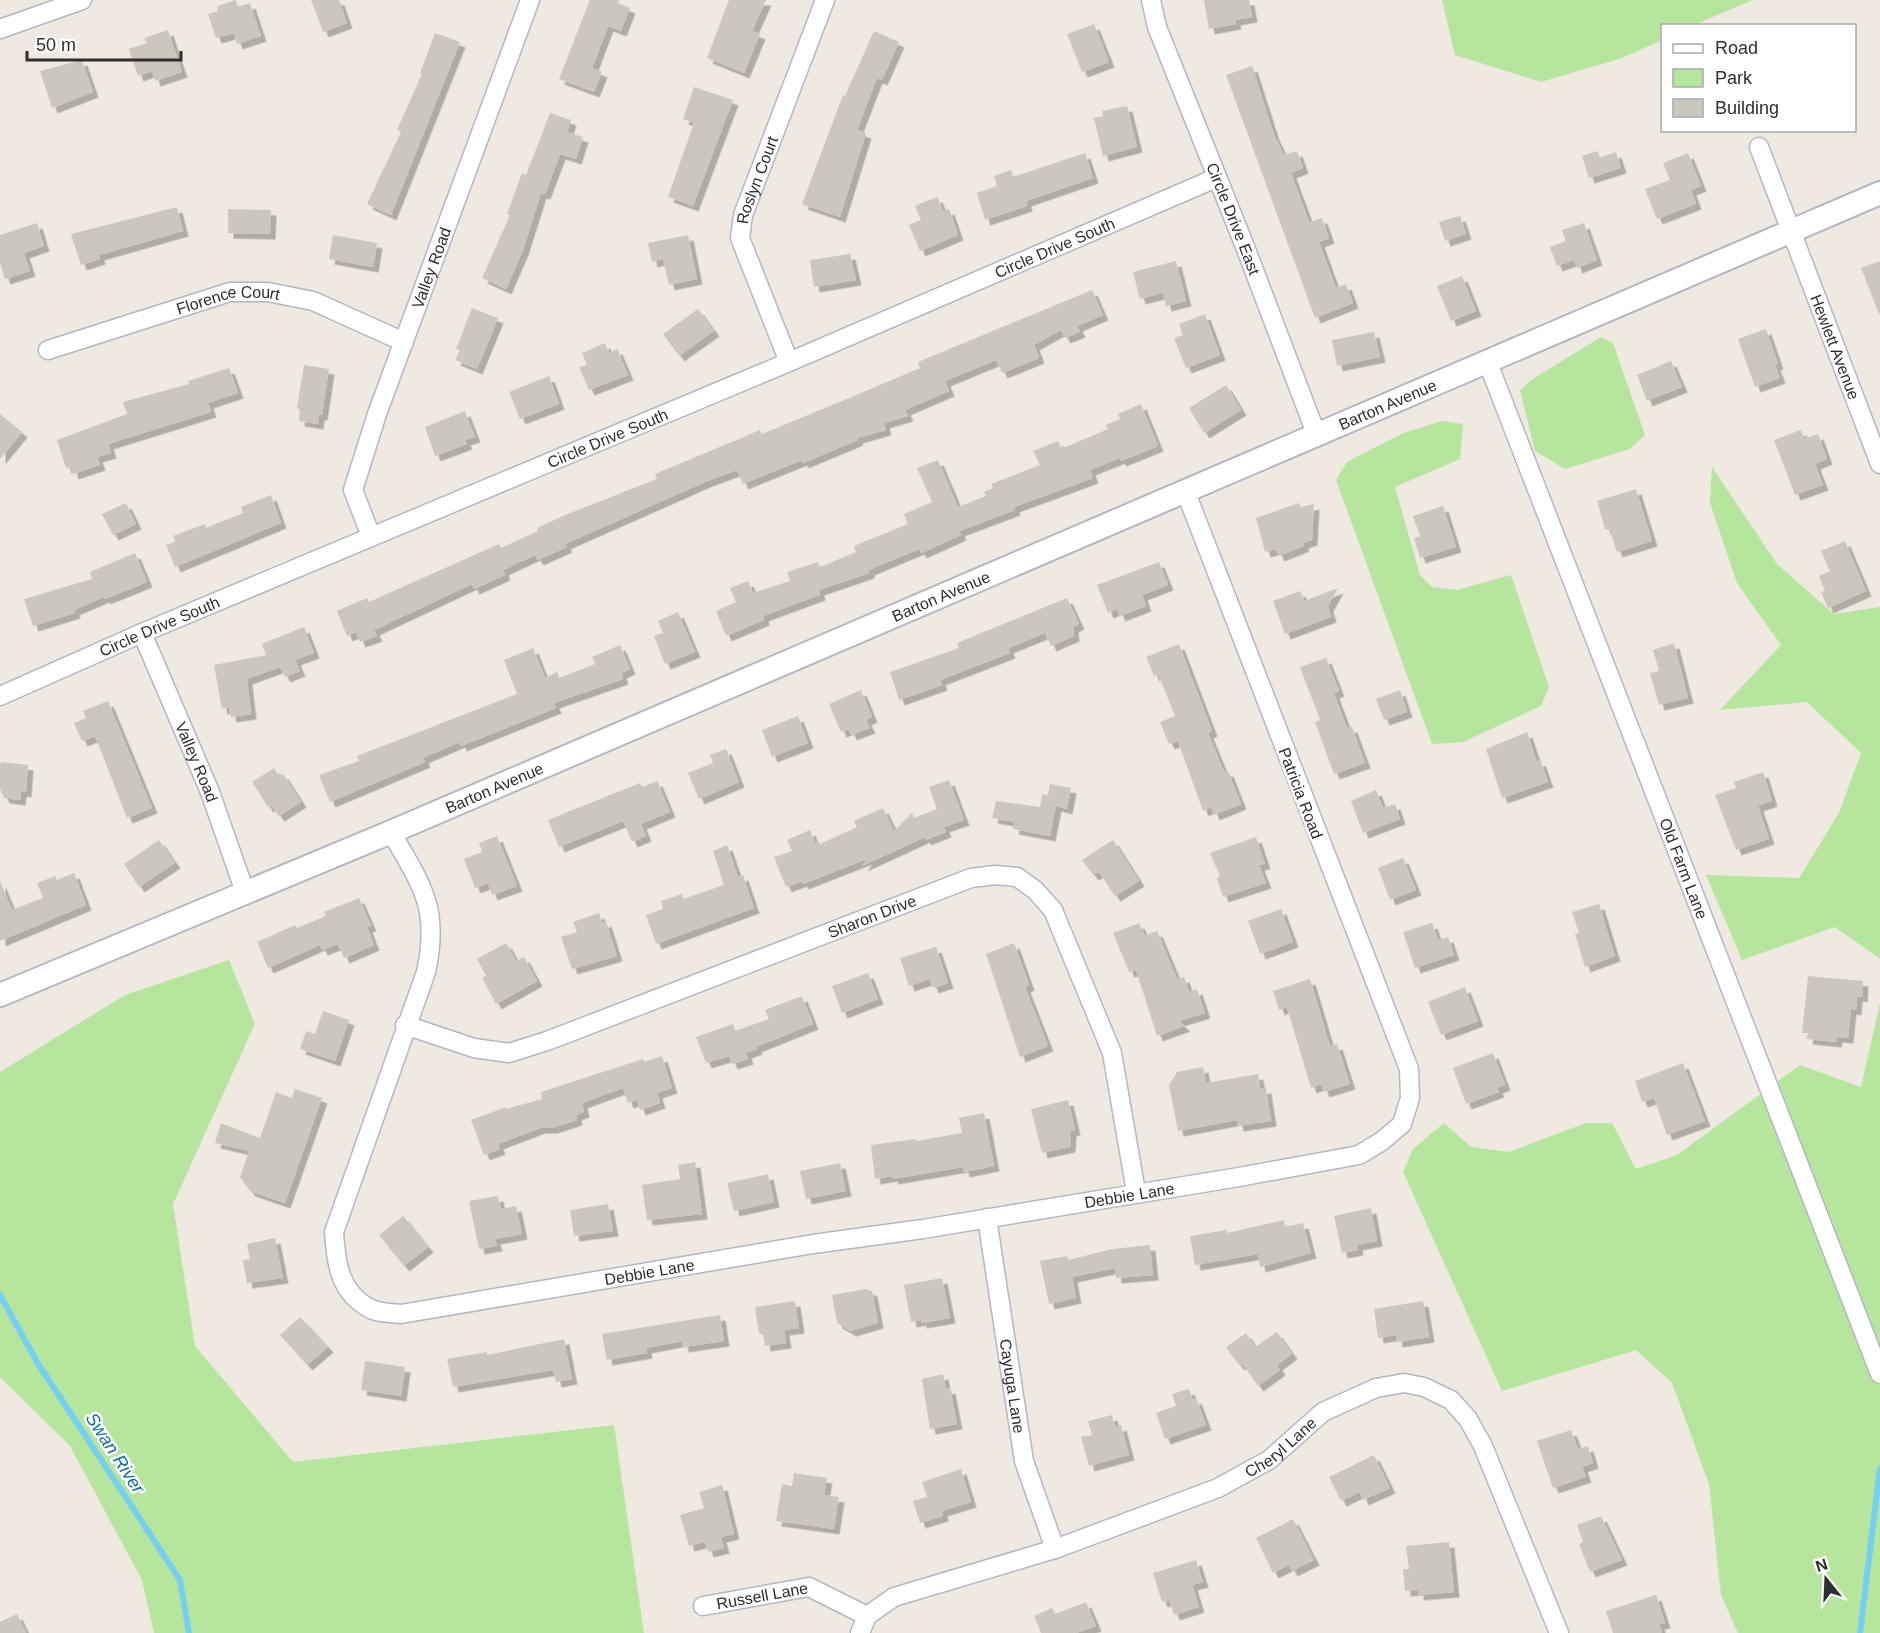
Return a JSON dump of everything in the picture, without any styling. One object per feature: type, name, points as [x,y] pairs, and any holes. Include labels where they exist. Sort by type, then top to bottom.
[{"type":"street","points":[[0,29],[82,0]]},
{"type":"street","name":"Valley Road","points":[[371,536],[353,490],[377,414],[530,0]]},
{"type":"street","name":"Roslyn Court","points":[[789,362],[740,238],[743,215],[825,0]]},
{"type":"street","name":"Circle Drive East","points":[[1152,0],[1156,27],[1244,244],[1317,436]]},
{"type":"street","name":"Hewlett Avenue","points":[[1759,147],[1880,464]]},
{"type":"street","name":"Circle Drive South","points":[[0,696],[142,633],[789,362],[1216,178]]},
{"type":"street","name":"Barton Avenue","points":[[0,995],[391,832],[1880,193]]},
{"type":"street","name":"Florence Court","points":[[48,350],[230,292],[268,292],[313,301],[404,342]]},
{"type":"street","name":"Old Farm Lane","points":[[1488,363],[1880,1374]]},
{"type":"street","name":"Patricia Road","points":[[1185,490],[1364,956],[1399,1038],[1409,1069],[1410,1098]]},
{"type":"street","name":"Valley Road","points":[[142,633],[210,792],[245,892]]},
{"type":"street","name":"Debbie Lane","points":[[391,832],[426,893],[431,916],[432,945],[426,972],[405,1025],[334,1232],[336,1264],[347,1291],[370,1309],[401,1314],[813,1244],[987,1218],[1136,1192],[1239,1178],[1359,1155],[1382,1141],[1402,1124],[1410,1098]]},
{"type":"street","name":"Sharon Drive","points":[[405,1025],[474,1048],[509,1053],[547,1041],[971,878],[995,875],[1017,877],[1035,890],[1053,910],[1112,1053],[1136,1192]]},
{"type":"street","name":"Cayuga Lane","points":[[987,1218],[1024,1461],[1054,1549]]},
{"type":"street","name":"Cheryl Lane","points":[[863,1624],[894,1597],[1054,1549],[1218,1488],[1269,1460],[1323,1412],[1376,1388],[1404,1383],[1424,1387],[1451,1400],[1468,1419],[1483,1446],[1559,1633]]},
{"type":"street","name":"Russell Lane","points":[[704,1606],[809,1587],[863,1624]]},
{"type":"green space","points":[[1442,0],[1753,0],[1696,24],[1661,24],[1661,40],[1622,58],[1541,82],[1455,55]]},
{"type":"green space","points":[[1601,337],[1613,343],[1645,435],[1630,449],[1565,469],[1535,451],[1520,390],[1531,380]]},
{"type":"green space","points":[[1441,421],[1463,424],[1460,459],[1395,487],[1420,575],[1432,587],[1457,590],[1511,575],[1549,687],[1541,706],[1463,742],[1432,744],[1336,480],[1347,462],[1401,434]]},
{"type":"green space","points":[[1712,467],[1777,564],[1834,614],[1880,607],[1880,959],[1835,927],[1742,960],[1706,875],[1799,878],[1839,813],[1861,753],[1807,702],[1720,710],[1781,645],[1737,583],[1710,503]]},
{"type":"green space","points":[[229,960],[255,1024],[173,1204],[195,1346],[293,1462],[614,1425],[644,1633],[154,1633],[142,1580],[70,1446],[0,1377],[0,1072],[125,995]]},
{"type":"green space","points":[[1880,1003],[1880,1633],[1738,1633],[1721,1595],[1709,1484],[1672,1383],[1636,1350],[1502,1391],[1403,1172],[1413,1149],[1444,1123],[1471,1147],[1509,1152],[1586,1123],[1612,1123],[1636,1169],[1677,1155],[1800,1065],[1861,1087]]},
{"type":"building","points":[[236,0],[238,7],[250,3],[261,36],[237,44],[234,33],[216,38],[208,14],[218,11],[217,6]]},
{"type":"building","points":[[311,0],[339,0],[347,23],[323,32]]},
{"type":"building","points":[[590,0],[619,0],[618,3],[630,8],[621,31],[608,26],[592,68],[602,72],[594,92],[559,79]]},
{"type":"building","points":[[729,0],[766,0],[752,31],[760,34],[744,73],[707,58]]},
{"type":"building","points":[[1204,0],[1249,0],[1252,17],[1235,20],[1236,24],[1209,29]]},
{"type":"building","points":[[1094,24],[1109,62],[1082,72],[1067,34]]},
{"type":"building","points":[[168,30],[182,72],[155,81],[152,71],[138,76],[129,49],[147,43],[144,38]]},
{"type":"building","points":[[874,31],[899,42],[882,80],[877,78],[857,130],[866,133],[840,217],[802,204],[843,95],[845,96]]},
{"type":"building","points":[[435,33],[460,42],[391,215],[367,204],[401,132],[397,130],[422,74],[420,73]]},
{"type":"building","points":[[82,60],[93,92],[52,108],[40,71]]},
{"type":"building","points":[[1252,66],[1274,135],[1284,155],[1297,151],[1303,168],[1291,173],[1309,222],[1322,218],[1329,238],[1319,242],[1336,288],[1346,284],[1353,303],[1315,318],[1226,75]]},
{"type":"building","points":[[694,87],[733,100],[693,206],[668,197],[694,123],[683,119]]},
{"type":"building","points":[[1127,106],[1137,147],[1103,156],[1094,118],[1103,116],[1102,111]]},
{"type":"building","points":[[550,113],[571,120],[567,132],[583,137],[576,159],[560,154],[545,194],[541,193],[523,250],[506,289],[482,278],[510,215],[507,214],[522,173],[526,175]]},
{"type":"building","points":[[1598,151],[1600,158],[1616,152],[1621,168],[1589,178],[1582,156]]},
{"type":"building","points":[[1085,153],[1093,178],[1026,201],[1027,206],[985,220],[977,193],[997,186],[994,176],[1011,170],[1013,177]]},
{"type":"building","points":[[1688,153],[1701,186],[1691,190],[1696,204],[1657,219],[1645,189],[1670,180],[1663,163]]},
{"type":"building","points":[[937,197],[943,211],[949,209],[958,235],[920,251],[909,225],[921,220],[915,206]]},
{"type":"building","points":[[177,207],[183,231],[99,255],[100,259],[81,265],[71,234]]},
{"type":"building","points":[[228,209],[271,210],[270,234],[228,233]]},
{"type":"building","points":[[1460,216],[1466,234],[1445,241],[1439,222]]},
{"type":"building","points":[[37,223],[44,246],[24,253],[30,271],[5,279],[0,263],[0,235]]},
{"type":"building","points":[[1584,223],[1597,260],[1577,268],[1574,260],[1557,266],[1550,247],[1566,241],[1562,230]]},
{"type":"building","points":[[333,235],[377,243],[373,267],[329,259]]},
{"type":"building","points":[[688,235],[697,279],[669,285],[663,259],[652,262],[648,243]]},
{"type":"building","points":[[850,254],[856,280],[814,287],[810,260]]},
{"type":"building","points":[[1176,261],[1186,301],[1166,306],[1163,293],[1140,299],[1133,272]]},
{"type":"building","points":[[1880,261],[1880,314],[1879,314],[1861,268]]},
{"type":"building","points":[[1462,276],[1476,311],[1451,321],[1437,286]]},
{"type":"building","points":[[1092,290],[1103,315],[1077,326],[1080,332],[1065,338],[1061,330],[1034,345],[1039,358],[1002,373],[996,360],[945,381],[949,391],[905,410],[908,416],[884,423],[886,430],[857,438],[858,440],[803,463],[802,460],[743,484],[737,470],[705,482],[565,544],[567,547],[538,560],[535,555],[503,570],[505,575],[474,589],[472,584],[374,630],[377,636],[360,642],[356,632],[347,636],[337,611],[367,598],[369,602],[499,544],[501,548],[538,531],[537,528],[565,515],[657,479],[655,474],[760,430],[762,434],[854,396],[920,368],[918,362]]},
{"type":"building","points":[[472,308],[498,318],[477,369],[455,360],[460,350],[456,349]]},
{"type":"building","points":[[698,309],[714,331],[679,356],[663,334]]},
{"type":"building","points":[[1205,314],[1220,355],[1186,368],[1174,338],[1183,335],[1179,324]]},
{"type":"building","points":[[1766,329],[1778,364],[1775,365],[1780,378],[1755,387],[1738,339]]},
{"type":"building","points":[[1374,332],[1380,357],[1337,366],[1332,340]]},
{"type":"building","points":[[605,343],[609,353],[617,349],[628,375],[589,390],[579,367],[587,365],[582,353]]},
{"type":"building","points":[[1671,361],[1682,387],[1647,401],[1637,375]]},
{"type":"building","points":[[304,365],[329,369],[322,415],[319,415],[318,424],[299,421],[300,410],[297,408]]},
{"type":"building","points":[[229,368],[238,393],[208,403],[211,412],[108,444],[111,453],[97,457],[100,465],[73,474],[71,467],[66,468],[57,440],[127,414],[123,402],[189,384],[188,381]]},
{"type":"building","points":[[549,376],[559,404],[520,419],[509,392]]},
{"type":"building","points":[[1226,385],[1241,410],[1204,433],[1189,408]]},
{"type":"building","points":[[1141,404],[1158,446],[1121,461],[1120,458],[1090,470],[1093,478],[1014,507],[1015,510],[959,531],[961,535],[921,553],[919,549],[869,570],[869,573],[819,590],[820,595],[763,616],[764,620],[726,636],[716,611],[736,602],[730,588],[748,581],[753,593],[790,581],[787,572],[818,562],[820,567],[856,552],[854,546],[908,524],[904,514],[932,502],[917,468],[938,460],[958,507],[986,496],[984,492],[993,488],[991,484],[1040,465],[1033,451],[1058,441],[1061,449],[1108,429],[1106,425],[1120,419],[1118,414]]},
{"type":"building","points":[[465,411],[475,437],[465,440],[467,444],[435,456],[425,427]]},
{"type":"building","points":[[0,414],[22,432],[0,459]]},
{"type":"building","points":[[1801,430],[1804,439],[1818,434],[1827,459],[1815,464],[1823,485],[1795,495],[1774,440]]},
{"type":"building","points":[[1636,489],[1652,541],[1617,552],[1610,530],[1605,529],[1597,501]]},
{"type":"building","points":[[271,495],[281,523],[175,567],[166,545],[175,542],[173,536],[205,524],[206,528],[243,513],[241,507]]},
{"type":"building","points":[[126,503],[136,524],[113,535],[102,514]]},
{"type":"building","points":[[1299,503],[1301,507],[1314,504],[1312,540],[1303,543],[1304,546],[1279,556],[1276,549],[1265,552],[1256,518]]},
{"type":"building","points":[[1443,506],[1456,547],[1420,558],[1414,538],[1420,536],[1413,516]]},
{"type":"building","points":[[1845,541],[1866,591],[1828,608],[1821,592],[1825,591],[1819,576],[1830,571],[1821,551]]},
{"type":"building","points":[[135,553],[147,582],[105,599],[104,597],[74,610],[75,613],[33,626],[24,599],[92,579],[90,572]]},
{"type":"building","points":[[1159,562],[1168,585],[1142,595],[1146,606],[1120,616],[1117,609],[1108,613],[1097,585]]},
{"type":"building","points":[[1338,588],[1328,606],[1331,617],[1285,634],[1273,601],[1300,591],[1304,601]]},
{"type":"building","points":[[1067,598],[1079,624],[1073,627],[1074,636],[1051,646],[1045,633],[1008,648],[1010,653],[940,680],[942,685],[899,700],[890,672],[959,648],[957,643]]},
{"type":"building","points":[[678,612],[695,652],[665,664],[654,636],[663,633],[658,621]]},
{"type":"building","points":[[304,627],[314,653],[295,660],[300,671],[285,677],[280,667],[247,679],[251,714],[231,717],[229,707],[222,709],[214,665],[266,655],[262,644]]},
{"type":"building","points":[[1674,643],[1688,698],[1659,705],[1650,673],[1659,671],[1653,650]]},
{"type":"building","points":[[1179,644],[1212,731],[1208,733],[1224,772],[1228,771],[1241,804],[1214,815],[1211,807],[1203,811],[1178,741],[1169,744],[1160,722],[1175,716],[1158,674],[1154,676],[1146,657]]},
{"type":"building","points":[[620,645],[630,669],[621,673],[623,679],[554,703],[556,708],[461,746],[460,742],[423,758],[425,762],[330,802],[319,775],[359,761],[357,756],[517,694],[504,660],[533,648],[545,678],[557,672],[559,678],[595,664],[592,657]]},
{"type":"building","points":[[1326,658],[1339,691],[1334,693],[1347,728],[1352,727],[1365,763],[1334,774],[1315,722],[1320,720],[1300,667]]},
{"type":"building","points":[[861,690],[872,717],[866,720],[870,728],[851,735],[849,729],[841,732],[829,704]]},
{"type":"building","points":[[1400,690],[1407,712],[1384,720],[1376,699]]},
{"type":"building","points":[[108,701],[152,808],[127,818],[95,736],[82,741],[74,723],[86,718],[83,711]]},
{"type":"building","points":[[798,716],[808,743],[772,757],[762,730]]},
{"type":"building","points":[[1527,732],[1537,762],[1540,760],[1548,782],[1502,798],[1486,749]]},
{"type":"building","points":[[726,749],[739,782],[699,799],[688,773],[713,763],[710,755]]},
{"type":"building","points":[[2,762],[28,765],[26,792],[21,791],[20,800],[4,798],[0,789],[0,764]]},
{"type":"building","points":[[274,768],[279,776],[283,774],[301,802],[279,816],[271,805],[268,807],[252,782]]},
{"type":"building","points":[[1763,772],[1772,801],[1758,806],[1769,839],[1736,850],[1715,795],[1736,788],[1734,782]]},
{"type":"building","points":[[949,780],[964,820],[944,827],[946,832],[925,840],[925,837],[862,866],[867,859],[803,884],[802,881],[786,887],[774,857],[792,851],[787,840],[810,830],[815,843],[819,841],[820,844],[857,827],[854,821],[883,808],[894,831],[912,813],[914,818],[937,809],[929,787]]},
{"type":"building","points":[[657,781],[670,812],[641,824],[646,836],[632,842],[623,821],[559,847],[548,820],[640,783],[642,787]]},
{"type":"building","points":[[1050,784],[1071,788],[1067,809],[1056,806],[1050,836],[1013,829],[1015,822],[992,818],[996,801],[1040,807],[1042,794],[1048,795]]},
{"type":"building","points":[[1376,790],[1383,808],[1395,804],[1400,819],[1363,833],[1351,801]]},
{"type":"building","points":[[497,836],[517,886],[492,895],[488,883],[475,888],[464,859],[482,852],[479,843]]},
{"type":"building","points":[[1256,837],[1265,864],[1259,865],[1266,883],[1223,897],[1217,878],[1220,876],[1210,853]]},
{"type":"building","points":[[159,840],[175,863],[139,887],[124,864]]},
{"type":"building","points":[[1113,840],[1139,881],[1115,896],[1099,872],[1093,875],[1082,860]]},
{"type":"building","points":[[727,845],[738,877],[743,875],[754,908],[656,944],[646,915],[663,909],[661,901],[682,894],[683,899],[724,885],[713,851]]},
{"type":"building","points":[[1403,858],[1416,890],[1390,900],[1378,868]]},
{"type":"building","points":[[74,873],[86,905],[0,941],[0,881],[12,910],[43,898],[37,883],[55,876],[57,880]]},
{"type":"building","points":[[359,898],[371,926],[367,927],[374,945],[344,958],[338,944],[322,950],[320,945],[268,968],[257,942],[295,925],[297,928],[326,916],[324,912]]},
{"type":"building","points":[[1599,904],[1615,956],[1585,967],[1575,934],[1579,933],[1572,912]]},
{"type":"building","points":[[1281,909],[1293,942],[1260,954],[1248,921]]},
{"type":"building","points":[[599,913],[602,923],[606,921],[617,956],[572,969],[561,937],[577,932],[573,922]]},
{"type":"building","points":[[1139,923],[1145,936],[1157,931],[1177,979],[1184,977],[1189,992],[1197,989],[1205,1013],[1179,1021],[1185,1026],[1157,1036],[1136,970],[1129,972],[1113,933]]},
{"type":"building","points":[[1432,923],[1438,940],[1448,937],[1454,955],[1415,968],[1403,932]]},
{"type":"building","points":[[506,943],[516,961],[524,957],[537,981],[496,1004],[482,978],[486,976],[477,959]]},
{"type":"building","points":[[1014,943],[1029,985],[1025,987],[1048,1046],[1020,1057],[986,954]]},
{"type":"building","points":[[936,947],[948,983],[933,988],[930,979],[909,986],[900,958]]},
{"type":"building","points":[[868,973],[878,999],[842,1013],[832,986]]},
{"type":"building","points":[[1808,976],[1863,981],[1862,997],[1857,996],[1856,1010],[1851,1009],[1848,1038],[1837,1037],[1836,1042],[1807,1039],[1808,1033],[1802,1033]]},
{"type":"building","points":[[1310,979],[1330,1046],[1337,1044],[1350,1084],[1324,1092],[1321,1084],[1311,1088],[1287,1007],[1279,1010],[1273,991]]},
{"type":"building","points":[[1465,987],[1478,1021],[1441,1035],[1428,1002]]},
{"type":"building","points":[[802,996],[813,1024],[756,1047],[757,1049],[746,1053],[748,1059],[732,1064],[729,1056],[706,1063],[696,1037],[733,1024],[735,1031],[769,1019],[765,1010]]},
{"type":"building","points":[[323,1011],[349,1020],[335,1061],[300,1049],[306,1031],[315,1034]]},
{"type":"building","points":[[1493,1053],[1505,1085],[1497,1088],[1499,1092],[1466,1104],[1453,1068]]},
{"type":"building","points":[[662,1056],[672,1088],[657,1093],[660,1103],[640,1110],[637,1100],[628,1103],[623,1088],[582,1103],[584,1112],[576,1115],[577,1120],[552,1128],[540,1128],[498,1144],[500,1149],[484,1155],[471,1120],[506,1107],[506,1109],[542,1099],[541,1092],[643,1059],[644,1062]]},
{"type":"building","points":[[1683,1063],[1705,1121],[1667,1135],[1654,1098],[1642,1102],[1635,1081]]},
{"type":"building","points":[[1203,1067],[1206,1083],[1258,1074],[1260,1089],[1266,1088],[1271,1121],[1238,1126],[1237,1120],[1178,1131],[1169,1085],[1177,1072]]},
{"type":"building","points":[[295,1089],[322,1098],[285,1203],[250,1191],[240,1177],[249,1151],[215,1143],[221,1123],[260,1138],[276,1092],[292,1098]]},
{"type":"building","points":[[1068,1100],[1075,1130],[1071,1131],[1070,1147],[1042,1153],[1031,1109]]},
{"type":"building","points":[[984,1113],[994,1166],[964,1172],[963,1167],[893,1179],[892,1176],[875,1179],[871,1145],[916,1139],[916,1141],[962,1133],[959,1118]]},
{"type":"building","points":[[695,1162],[702,1214],[647,1220],[642,1185],[680,1179],[678,1165]]},
{"type":"building","points":[[840,1163],[846,1191],[806,1199],[800,1171]]},
{"type":"building","points":[[768,1174],[774,1202],[734,1211],[727,1183]]},
{"type":"building","points":[[498,1196],[501,1209],[516,1206],[522,1234],[495,1239],[497,1246],[479,1249],[469,1201]]},
{"type":"building","points":[[608,1204],[613,1231],[574,1236],[570,1210]]},
{"type":"building","points":[[1371,1208],[1377,1241],[1357,1245],[1358,1250],[1342,1253],[1334,1216]]},
{"type":"building","points":[[403,1216],[428,1247],[404,1266],[379,1235]]},
{"type":"building","points":[[1284,1220],[1285,1227],[1303,1223],[1311,1253],[1260,1267],[1258,1254],[1195,1265],[1190,1236],[1226,1230],[1227,1233]]},
{"type":"building","points":[[275,1238],[283,1278],[247,1283],[243,1260],[250,1259],[247,1244]]},
{"type":"building","points":[[1150,1245],[1153,1275],[1116,1278],[1115,1268],[1072,1277],[1076,1298],[1049,1304],[1040,1261],[1067,1256],[1068,1260],[1113,1249]]},
{"type":"building","points":[[942,1278],[950,1318],[921,1323],[921,1320],[911,1322],[904,1285]]},
{"type":"building","points":[[866,1289],[872,1291],[878,1323],[851,1331],[837,1323],[832,1295]]},
{"type":"building","points":[[795,1301],[799,1328],[784,1330],[786,1343],[765,1346],[763,1334],[759,1334],[755,1307]]},
{"type":"building","points":[[1423,1301],[1429,1337],[1397,1342],[1396,1335],[1378,1338],[1374,1309]]},
{"type":"building","points":[[720,1315],[724,1341],[683,1347],[682,1341],[646,1348],[647,1353],[607,1360],[602,1334]]},
{"type":"building","points":[[300,1317],[328,1347],[307,1365],[280,1335]]},
{"type":"building","points":[[1277,1332],[1292,1354],[1277,1365],[1280,1370],[1258,1386],[1242,1363],[1239,1365],[1226,1347],[1246,1333],[1255,1347]]},
{"type":"building","points":[[564,1339],[572,1379],[556,1382],[553,1370],[453,1387],[447,1359],[487,1352],[487,1355]]},
{"type":"building","points":[[365,1361],[405,1367],[401,1396],[361,1390]]},
{"type":"building","points":[[943,1374],[946,1389],[950,1388],[957,1424],[930,1429],[922,1379]]},
{"type":"building","points":[[1189,1389],[1193,1400],[1196,1398],[1206,1425],[1165,1439],[1156,1413],[1176,1406],[1172,1394]]},
{"type":"building","points":[[1112,1415],[1115,1427],[1121,1425],[1129,1455],[1089,1466],[1081,1437],[1092,1435],[1088,1421]]},
{"type":"building","points":[[1571,1430],[1578,1449],[1588,1446],[1593,1463],[1582,1467],[1586,1477],[1553,1488],[1537,1441]]},
{"type":"building","points":[[1374,1455],[1390,1488],[1363,1500],[1360,1492],[1341,1501],[1329,1477]]},
{"type":"building","points":[[961,1469],[971,1502],[942,1511],[943,1516],[920,1523],[913,1501],[927,1497],[922,1482]]},
{"type":"building","points":[[794,1473],[827,1478],[824,1495],[839,1497],[834,1529],[776,1521],[782,1484],[792,1486]]},
{"type":"building","points":[[722,1485],[734,1534],[721,1537],[724,1548],[708,1552],[705,1542],[689,1546],[680,1515],[704,1508],[699,1492]]},
{"type":"building","points":[[1601,1516],[1622,1560],[1590,1572],[1579,1544],[1583,1542],[1577,1525]]},
{"type":"building","points":[[1293,1519],[1314,1560],[1292,1571],[1289,1565],[1273,1573],[1256,1538]]},
{"type":"building","points":[[1449,1542],[1454,1592],[1418,1595],[1418,1590],[1405,1591],[1403,1569],[1409,1569],[1406,1546]]},
{"type":"building","points":[[1196,1560],[1203,1582],[1192,1585],[1199,1607],[1174,1615],[1169,1600],[1162,1602],[1153,1573]]},
{"type":"building","points":[[1656,1595],[1665,1623],[1659,1624],[1662,1633],[1613,1633],[1606,1611]]},
{"type":"building","points":[[1086,1602],[1096,1626],[1076,1633],[1041,1633],[1034,1616],[1052,1608],[1055,1614]]},
{"type":"building","points":[[17,1614],[26,1633],[0,1633],[0,1622]]},
{"type":"waterway","name":"Swan River","points":[[0,1295],[37,1362],[180,1580],[189,1633]]},
{"type":"waterway","points":[[1860,1633],[1880,1468]]}]
